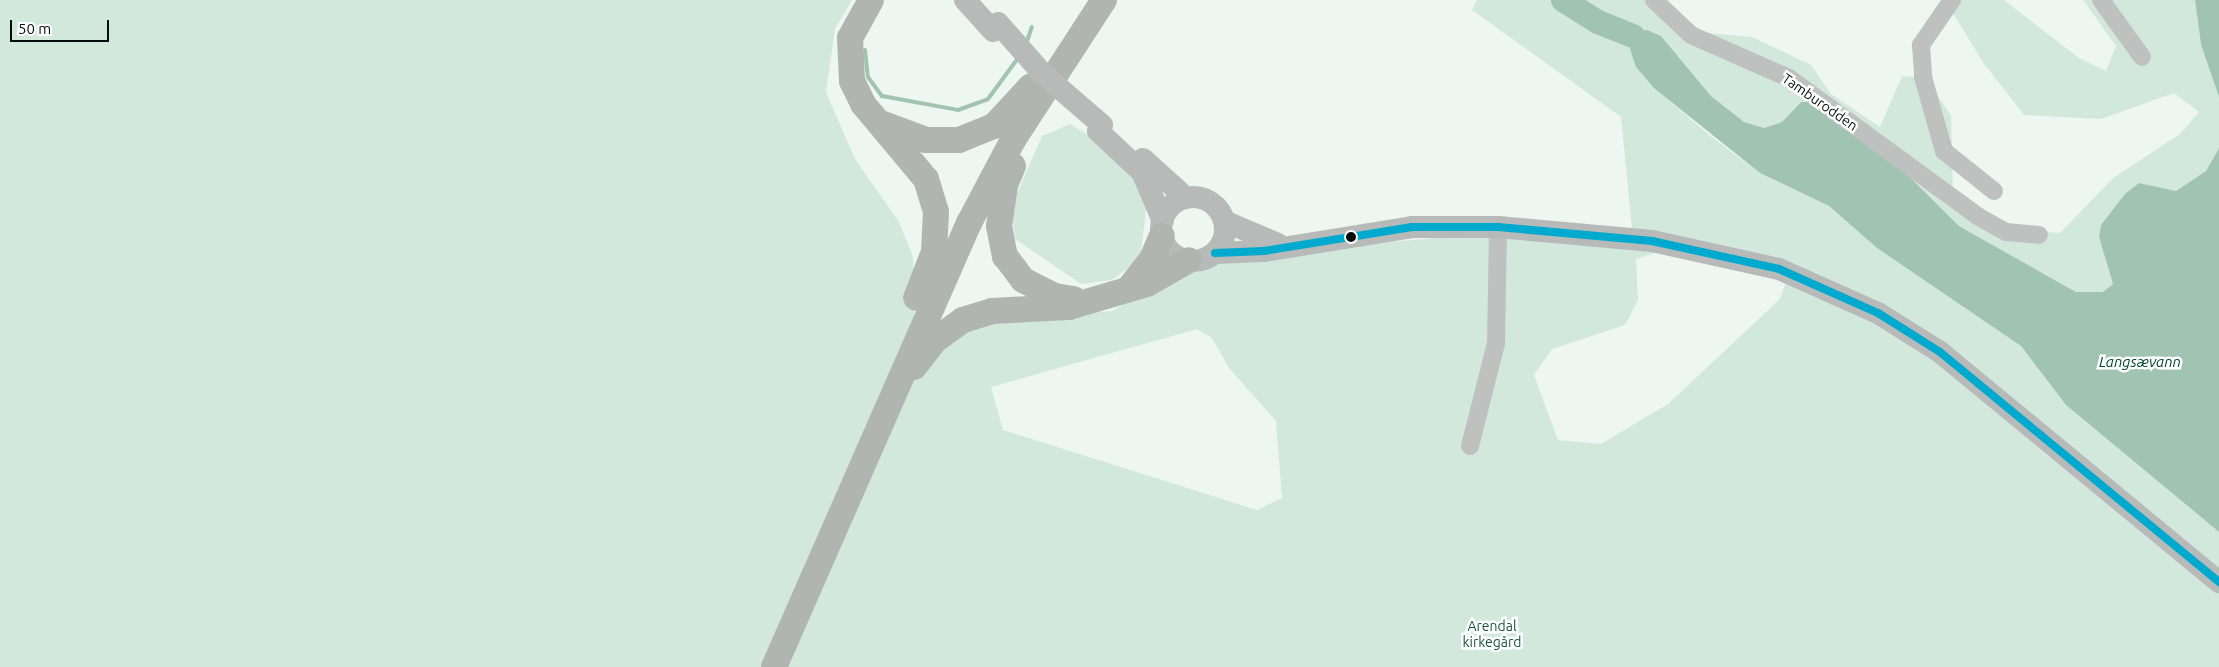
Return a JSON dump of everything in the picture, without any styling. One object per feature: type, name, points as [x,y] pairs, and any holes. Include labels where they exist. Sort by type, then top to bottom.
[{"type":"highway","points":[[774,667],[969,222],[1091,0]]},
{"type":"highway","points":[[880,123],[926,140],[977,134],[1008,112],[1062,53],[1104,0]]},
{"type":"highway","points":[[760,667],[894,354],[934,252],[936,212],[926,179],[857,93],[849,68],[850,38],[871,1]]},
{"type":"highway","points":[[1062,53],[1004,185],[998,226],[1005,256],[1023,280],[1054,296],[1087,301]]},
{"type":"highway","points":[[894,354],[980,183],[1062,53]]},
{"type":"highway","points":[[1129,288],[1152,259],[1163,229]]},
{"type":"highway","points":[[866,458],[921,355],[948,328],[992,311],[1070,308],[1087,301],[1147,284],[1189,260]]},
{"type":"main road","points":[[965,0],[1100,128],[1142,172],[1172,252],[1189,260],[1215,253],[1264,252],[1284,246],[1412,227],[1498,227],[1647,240],[1779,269],[1833,290],[1907,330],[1977,380],[2219,582]]},
{"type":"main road","points":[[980,0],[995,27]]},
{"type":"main road","points":[[1100,128],[1186,198],[1210,202],[1224,221],[1284,246]]},
{"type":"main road","points":[[1163,229],[1171,207],[1186,198]]},
{"type":"main road","points":[[1215,253],[1224,238],[1224,221]]},
{"type":"street","name":"Tamburodden","points":[[1654,0],[1692,35],[1788,78],[1980,218],[2006,232],[2039,235]]},
{"type":"street","points":[[1952,0],[1921,44],[1923,77],[1944,151],[1994,191]]},
{"type":"street","points":[[2101,0],[2142,57]]},
{"type":"street","points":[[1470,446],[1496,344],[1498,227]]},
{"type":"green space","name":"Arendal kirkegård","points":[[0,0],[852,0],[835,29],[826,92],[855,159],[899,222],[913,257],[915,334],[985,319],[1112,311],[1168,278],[1229,255],[1436,238],[1633,239],[1621,117],[1472,10],[1477,0],[1654,0],[1685,31],[1752,37],[1811,65],[1831,94],[1880,127],[1902,76],[1925,78],[1951,115],[1953,194],[2003,229],[2060,233],[2113,178],[2180,134],[2199,112],[2174,93],[2101,119],[2024,115],[1984,64],[1945,0],[2004,0],[2079,58],[2106,71],[2116,46],[2083,0],[2195,0],[2201,45],[2219,97],[2219,148],[2206,171],[2176,191],[2139,183],[2099,237],[2113,284],[2104,292],[2076,292],[1959,226],[1904,170],[1801,102],[1782,122],[1764,128],[1744,122],[1711,96],[1678,56],[1633,36],[1630,49],[1655,89],[1713,138],[1760,173],[1829,206],[1877,248],[2021,346],[2066,405],[2219,532],[2219,667],[0,667]],"holes":[[[1670,248],[1790,270],[1780,299],[1668,404],[1601,444],[1558,440],[1534,375],[1552,349],[1625,325],[1638,300],[1636,259]],[[1197,329],[1212,338],[1229,368],[1276,421],[1282,498],[1257,510],[1003,430],[991,387]]]},
{"type":"green space","points":[[1070,124],[1105,145],[1148,195],[1140,259],[1112,280],[1081,284],[1015,239],[1011,207],[1042,136]]},
{"type":"water","points":[[2195,0],[2219,0],[2219,97],[2201,45]]},
{"type":"water","name":"Langsævann","points":[[1647,30],[1661,36],[1711,96],[1744,122],[1764,128],[1782,122],[1801,102],[1815,102],[1904,171],[1959,226],[2076,292],[2103,292],[2113,284],[2099,237],[2101,225],[2125,194],[2139,183],[2176,191],[2206,171],[2219,148],[2219,532],[2066,405],[2021,346],[1877,248],[1829,206],[1760,173],[1655,89],[1636,67],[1630,49],[1633,32]]},
{"type":"waterway","points":[[1563,0],[1598,22],[1633,36]]},
{"type":"waterway","points":[[1026,44],[1032,27]]},
{"type":"waterway","points":[[865,50],[868,77],[882,96],[958,110],[988,99],[1018,58]]},
{"type":"transit line","points":[[1215,253],[1264,251],[1412,227],[1498,227],[1652,241],[1779,269],[1878,313],[1940,352],[2219,582]]}]
